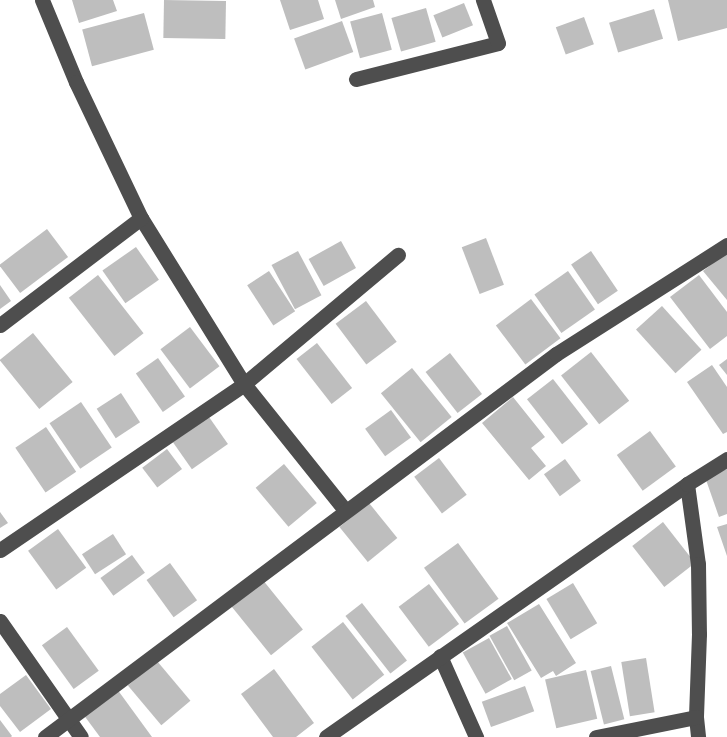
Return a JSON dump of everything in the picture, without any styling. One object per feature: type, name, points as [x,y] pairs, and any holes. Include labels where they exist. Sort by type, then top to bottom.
[{"type":"street","points":[[42,0],[76,82],[141,218],[244,384],[345,510]]},
{"type":"street","points":[[356,79],[498,43],[483,0]]},
{"type":"street","points":[[0,325],[141,218]]},
{"type":"street","points":[[45,737],[556,354],[727,245]]},
{"type":"street","points":[[0,550],[244,384],[398,255]]},
{"type":"street","points":[[326,737],[687,484],[727,459]]},
{"type":"street","points":[[687,484],[698,564],[699,634],[696,717],[698,737]]},
{"type":"street","points":[[0,621],[81,737]]},
{"type":"street","points":[[440,656],[476,737]]},
{"type":"street","points":[[596,737],[696,717]]},
{"type":"building","points":[[72,0],[113,0],[117,11],[79,23]]},
{"type":"building","points":[[164,0],[226,1],[225,39],[163,38]]},
{"type":"building","points":[[280,0],[318,0],[324,19],[290,30]]},
{"type":"building","points":[[335,0],[373,0],[375,7],[341,19]]},
{"type":"building","points":[[668,0],[727,0],[727,28],[678,41]]},
{"type":"building","points":[[464,3],[473,25],[442,38],[433,15]]},
{"type":"building","points":[[426,8],[436,42],[401,52],[391,18]]},
{"type":"building","points":[[654,9],[663,39],[618,52],[609,23]]},
{"type":"building","points":[[144,13],[154,50],[92,66],[82,30]]},
{"type":"building","points":[[382,13],[392,50],[360,58],[350,22]]},
{"type":"building","points":[[584,17],[594,44],[566,55],[556,27]]},
{"type":"building","points":[[342,21],[353,52],[305,69],[294,38]]},
{"type":"building","points":[[47,229],[68,257],[20,293],[0,264]]},
{"type":"building","points":[[486,238],[504,285],[480,294],[462,247]]},
{"type":"building","points":[[341,241],[356,268],[324,286],[309,259]]},
{"type":"building","points":[[136,247],[159,280],[125,303],[102,271]]},
{"type":"building","points":[[298,251],[321,295],[295,309],[272,265]]},
{"type":"building","points":[[591,251],[618,291],[598,304],[571,264]]},
{"type":"building","points":[[727,252],[727,300],[703,271]]},
{"type":"building","points":[[269,271],[295,311],[273,325],[247,285]]},
{"type":"building","points":[[568,271],[595,310],[561,333],[534,295]]},
{"type":"building","points":[[98,275],[144,333],[114,356],[69,298]]},
{"type":"building","points":[[699,275],[727,312],[727,336],[710,349],[670,297]]},
{"type":"building","points":[[0,285],[11,301],[0,309]]},
{"type":"building","points":[[531,299],[560,338],[525,365],[496,325]]},
{"type":"building","points":[[366,301],[397,342],[366,365],[336,324]]},
{"type":"building","points":[[662,306],[701,350],[675,373],[636,329]]},
{"type":"building","points":[[190,327],[219,366],[190,388],[160,349]]},
{"type":"building","points":[[33,333],[73,382],[39,409],[0,361]]},
{"type":"building","points":[[317,343],[352,388],[332,404],[297,359]]},
{"type":"building","points":[[591,352],[629,401],[599,424],[561,375]]},
{"type":"building","points":[[450,353],[482,394],[458,413],[426,372]]},
{"type":"building","points":[[158,358],[185,397],[163,412],[136,373]]},
{"type":"building","points":[[727,359],[727,375],[719,365]]},
{"type":"building","points":[[712,365],[727,387],[727,432],[723,434],[687,382]]},
{"type":"building","points":[[412,368],[452,417],[421,442],[381,393]]},
{"type":"building","points":[[553,379],[588,424],[562,444],[527,399]]},
{"type":"building","points":[[121,393],[140,422],[116,438],[97,409]]},
{"type":"building","points":[[513,397],[545,437],[531,448],[546,466],[529,480],[482,423]]},
{"type":"building","points":[[81,402],[112,448],[80,469],[49,423]]},
{"type":"building","points":[[391,410],[411,438],[385,456],[365,429]]},
{"type":"building","points":[[209,417],[228,444],[192,469],[173,442]]},
{"type":"building","points":[[46,427],[76,472],[46,492],[15,448]]},
{"type":"building","points":[[650,431],[676,467],[643,491],[617,455]]},
{"type":"building","points":[[167,449],[182,469],[157,488],[142,468]]},
{"type":"building","points":[[439,458],[467,495],[442,513],[414,477]]},
{"type":"building","points":[[565,459],[581,481],[560,496],[544,474]]},
{"type":"building","points":[[284,464],[317,503],[288,527],[256,488]]},
{"type":"building","points":[[727,469],[727,514],[719,517],[705,477]]},
{"type":"building","points":[[369,503],[397,538],[368,562],[339,527]]},
{"type":"building","points":[[0,512],[8,523],[0,528]]},
{"type":"building","points":[[663,522],[695,563],[664,587],[632,546]]},
{"type":"building","points":[[727,524],[727,556],[717,527]]},
{"type":"building","points":[[58,529],[86,568],[56,590],[28,551]]},
{"type":"building","points":[[113,534],[126,554],[95,574],[82,554]]},
{"type":"building","points":[[458,543],[499,599],[465,624],[424,568]]},
{"type":"building","points":[[132,555],[145,573],[113,596],[100,578]]},
{"type":"building","points":[[170,563],[197,600],[174,617],[147,580]]},
{"type":"building","points":[[262,579],[303,630],[271,655],[230,605]]},
{"type":"building","points":[[573,583],[597,623],[571,639],[546,599]]},
{"type":"building","points":[[429,584],[459,624],[429,647],[399,607]]},
{"type":"building","points":[[362,603],[407,661],[390,673],[345,616]]},
{"type":"building","points":[[539,604],[576,663],[556,676],[553,671],[541,678],[507,623]]},
{"type":"building","points":[[343,622],[384,675],[353,699],[311,647]]},
{"type":"building","points":[[507,626],[532,671],[514,680],[490,636]]},
{"type":"building","points":[[67,627],[99,671],[74,689],[42,645]]},
{"type":"building","points":[[489,638],[512,679],[486,694],[463,653]]},
{"type":"building","points":[[646,658],[655,712],[630,716],[621,662]]},
{"type":"building","points":[[157,661],[190,701],[161,725],[128,685]]},
{"type":"building","points":[[611,666],[624,719],[604,724],[591,671]]},
{"type":"building","points":[[274,669],[314,723],[296,737],[273,737],[241,694]]},
{"type":"building","points":[[586,670],[597,719],[556,728],[545,679]]},
{"type":"building","points":[[26,675],[51,709],[20,732],[0,706],[0,694]]},
{"type":"building","points":[[525,686],[534,711],[491,727],[482,702]]},
{"type":"building","points":[[117,689],[152,737],[100,737],[83,714]]},
{"type":"building","points":[[0,720],[12,736],[11,737],[0,737]]}]
